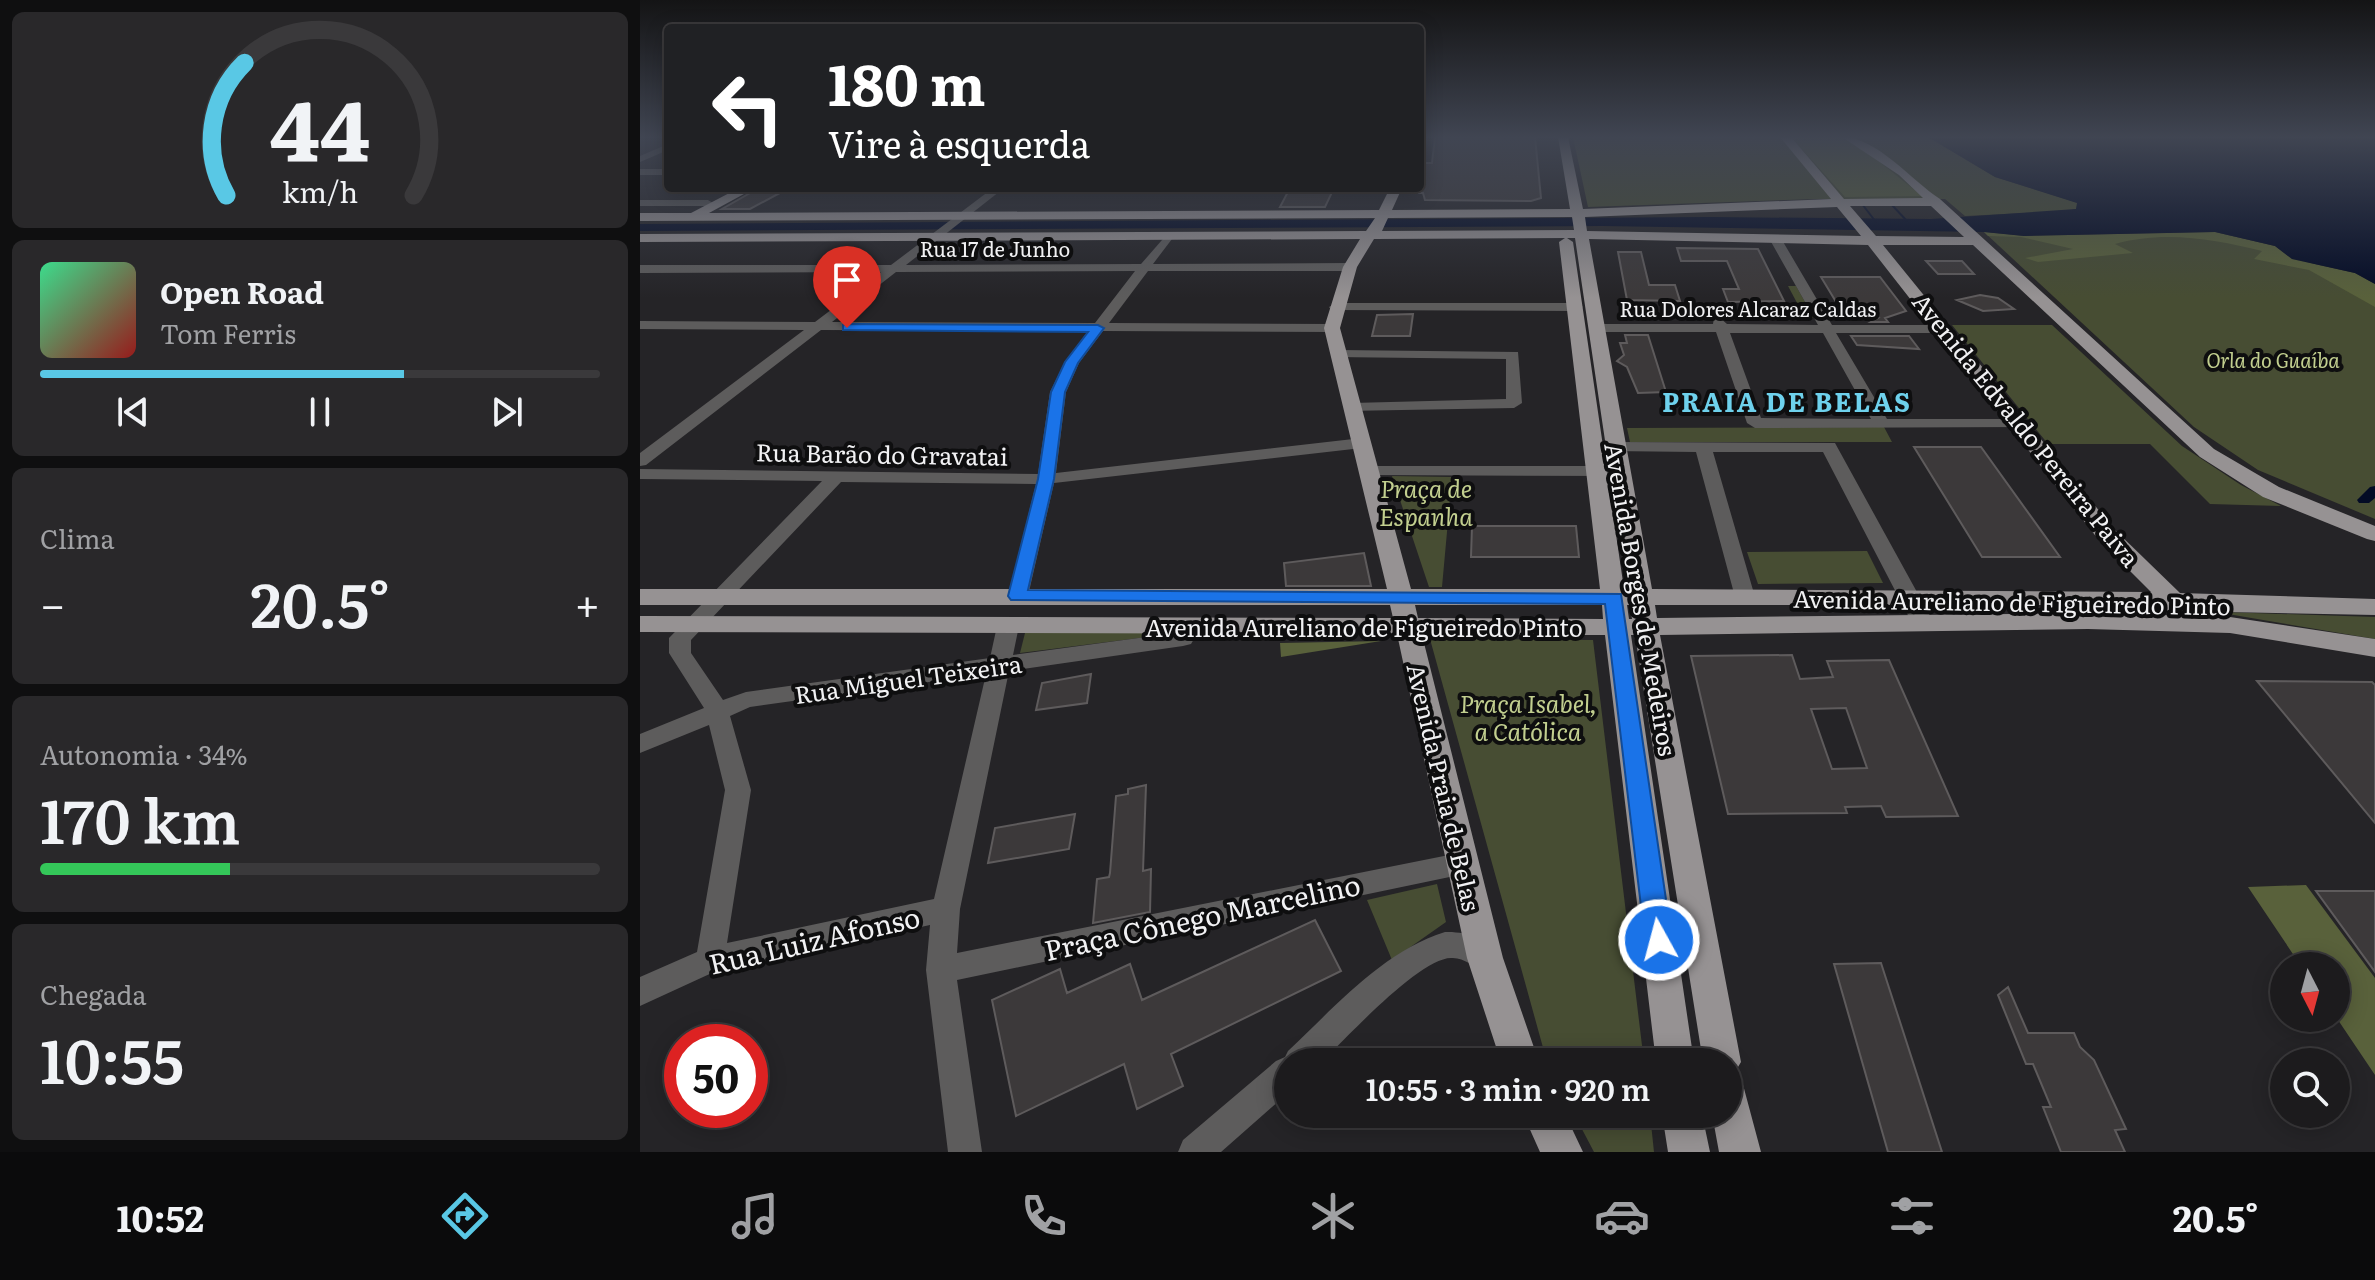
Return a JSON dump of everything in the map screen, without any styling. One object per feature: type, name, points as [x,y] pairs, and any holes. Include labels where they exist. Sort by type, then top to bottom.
[{"type":"main road","name":"Avenida Borges de Medeiros","points":[[1563,191],[1599,324],[1616,447],[1608,471],[1673,1048]]},
{"type":"main road","name":"Avenida Borges de Medeiros","points":[[1567,191],[1577,311],[1608,471],[1641,598],[1625,617]]},
{"type":"main road","points":[[1811,203],[1823,198],[1826,191]]},
{"type":"main road","name":"Avenida Edvaldo Pereira Paiva","points":[[1832,191],[2106,534],[2170,601],[2230,625]]},
{"type":"main road","points":[[1924,191],[2207,453],[2271,492],[2375,534]]},
{"type":"main road","points":[[683,219],[731,192]]},
{"type":"main road","points":[[646,238],[740,192]]},
{"type":"main road","name":"Avenida Praia de Belas","points":[[1374,221],[1382,192]]},
{"type":"main road","name":"Avenida Praia de Belas","points":[[1393,192],[1350,267],[1332,328],[1369,471],[1400,626],[1464,863],[1485,958],[1515,1048]]},
{"type":"main road","points":[[646,238],[1169,235],[1374,221],[1569,217],[1811,203],[1844,206],[1940,205]]},
{"type":"main road","points":[[640,217],[1350,214],[1374,221],[1569,217],[1594,241],[1620,235],[1876,243],[1977,239]]},
{"type":"main road","points":[[1577,311],[1599,324]]},
{"type":"main road","name":"Avenida Aureliano de Figueiredo Pinto","points":[[640,597],[1018,596],[1400,626]]},
{"type":"main road","name":"Avenida Aureliano de Figueiredo Pinto","points":[[1641,598],[1909,596],[2375,607]]},
{"type":"main road","name":"Avenida Borges de Medeiros","points":[[1625,617],[1654,668],[1720,1048]]},
{"type":"main road","name":"Avenida Aureliano de Figueiredo Pinto","points":[[640,624],[1400,626],[1625,617],[1695,626],[2088,621],[2230,625],[2375,648]]},
{"type":"main road","points":[[1654,668],[1667,650],[1695,626]]},
{"type":"main road","points":[[1550,1128],[1562,1152]]},
{"type":"main road","points":[[1685,1128],[1689,1152]]},
{"type":"main road","points":[[1735,1128],[1740,1152]]},
{"type":"street","points":[[640,461],[993,192]]},
{"type":"street","points":[[640,203],[708,203]]},
{"type":"street","points":[[1018,596],[1046,479],[1058,392],[1072,362],[1169,235]]},
{"type":"street","points":[[1776,240],[1882,424]]},
{"type":"street","name":"Rua 17 de Junho","points":[[640,269],[1350,267]]},
{"type":"street","points":[[1336,307],[1507,307],[1577,311]]},
{"type":"street","name":"Rua Dolores Alcaraz Caldas","points":[[1599,324],[1941,325]]},
{"type":"street","points":[[1720,324],[1755,423],[2018,424]]},
{"type":"street","points":[[640,325],[1332,328]]},
{"type":"street","points":[[1338,354],[1513,355],[1514,403],[1352,408]]},
{"type":"street","name":"Rua Barão do Gravatai","points":[[640,474],[1046,479],[1362,443]]},
{"type":"street","points":[[1616,447],[1829,447],[1923,623]]},
{"type":"street","points":[[1703,447],[1745,597]]},
{"type":"street","points":[[1369,471],[1608,471]]},
{"type":"street","points":[[710,960],[738,790],[717,710],[680,653],[680,638],[836,477]]},
{"type":"street","points":[[965,1152],[941,970],[946,909],[1008,626]]},
{"type":"street","name":"Rua Miguel Teixeira","points":[[640,744],[746,700],[1183,639]]},
{"type":"street","name":"Praça Cônego Marcelino","points":[[941,970],[1464,863]]},
{"type":"street","name":"Rua Luiz Afonso","points":[[640,992],[710,960],[946,909]]},
{"type":"street","points":[[1314,1048],[1421,954],[1442,945],[1456,945],[1469,946],[1485,958]]},
{"type":"street","points":[[1195,1152],[1274,1084]]},
{"type":"green space","points":[[1585,191],[2039,191],[2078,203],[2076,209],[2065,211],[1965,216],[1945,199],[1816,199],[1588,207]]},
{"type":"green space","points":[[1839,191],[1915,191],[1922,196],[1845,197]]},
{"type":"green space","name":"Orla do Guaíba","points":[[1984,232],[2024,236],[2215,232],[2375,284],[2375,519],[2258,470],[2194,427]]},
{"type":"green space","points":[[1984,232],[2024,236],[2215,232],[2275,246],[2292,259],[2355,273],[2375,284],[2375,307],[2309,270],[2254,259],[2262,251],[2226,243],[2189,238],[2152,238],[2115,244],[2133,253],[2038,262],[2025,258],[2073,249],[2021,237],[1988,236]]},
{"type":"green space","points":[[1788,286],[1796,286],[1814,318],[1705,318],[1704,314],[1803,314]]},
{"type":"green space","points":[[1952,325],[2052,325],[2182,446],[2241,485],[2281,506],[2210,504],[2150,444],[2048,444]]},
{"type":"green space","points":[[1884,427],[1892,442],[1630,442],[1627,428]]},
{"type":"green space","name":"Praça de Espanha","points":[[1392,476],[1452,477],[1442,587],[1429,587]]},
{"type":"green space","points":[[1867,551],[1883,583],[1758,584],[1747,552]]},
{"type":"green space","points":[[2222,613],[2375,617],[2375,639]]},
{"type":"green space","points":[[1167,631],[1163,635],[1020,653],[1025,633]]},
{"type":"green space","name":"Praça Isabel, a Católica","points":[[1430,639],[1593,640],[1642,1048],[1543,1048]]},
{"type":"green space","points":[[1381,641],[1281,657],[1280,643]]},
{"type":"green space","points":[[1437,884],[1446,922],[1392,960],[1367,900]]},
{"type":"green space","points":[[2306,885],[2375,978],[2375,1075],[2346,1032],[2350,1032],[2350,952],[2292,952],[2248,887]]},
{"type":"green space","points":[[1581,1128],[1651,1128],[1654,1152],[1594,1152]]},
{"type":"water","points":[[2038,191],[2375,191],[2375,284],[2355,273],[2292,259],[2275,246],[2215,232],[2024,236],[1984,232],[1602,226],[640,231],[640,224],[1711,217],[1931,219],[2076,209],[2077,203]]},
{"type":"building","points":[[1540,191],[1541,198],[1531,201],[1425,200],[1423,193],[1419,193]]},
{"type":"building","points":[[752,192],[782,192],[750,209],[722,209]]},
{"type":"building","points":[[1288,192],[1332,192],[1325,207],[1280,207]]},
{"type":"building","points":[[1677,248],[1758,249],[1784,301],[1728,302],[1723,289],[1739,289],[1727,261],[1681,261]]},
{"type":"building","points":[[1618,252],[1641,252],[1649,285],[1675,285],[1680,301],[1627,300]]},
{"type":"building","points":[[1926,261],[1962,261],[1974,274],[1938,274]]},
{"type":"building","points":[[1821,277],[1880,277],[1906,311],[1885,318],[1888,322],[1871,322],[1878,318],[1841,310]]},
{"type":"building","points":[[1980,295],[1998,298],[2014,309],[1983,311],[1957,300]]},
{"type":"building","points":[[1413,314],[1410,336],[1372,336],[1377,315]]},
{"type":"building","points":[[1625,335],[1648,335],[1666,392],[1638,393],[1627,367],[1617,361],[1624,355],[1620,343],[1627,343]]},
{"type":"building","points":[[1851,336],[1909,336],[1919,349],[1857,345]]},
{"type":"building","points":[[1914,447],[1981,447],[2060,557],[1982,557]]},
{"type":"building","points":[[1472,526],[1576,526],[1579,557],[1471,557]]},
{"type":"building","points":[[1364,553],[1371,586],[1286,586],[1284,563]]},
{"type":"building","points":[[1792,655],[1800,679],[1833,677],[1827,661],[1889,660],[1958,816],[1886,817],[1881,806],[1845,807],[1847,813],[1728,814],[1691,656]],"holes":[[[1846,708],[1867,768],[1832,769],[1811,709]]]},
{"type":"building","points":[[1091,674],[1087,703],[1036,710],[1042,683]]},
{"type":"building","points":[[2257,681],[2372,682],[2375,685],[2375,823]]},
{"type":"building","points":[[1146,785],[1143,871],[1151,869],[1150,912],[1093,923],[1097,879],[1109,877],[1110,873],[1116,796],[1128,794],[1128,789]]},
{"type":"building","points":[[1075,814],[1069,849],[988,863],[995,828]]},
{"type":"building","points":[[2316,891],[2375,891],[2375,972]]},
{"type":"building","points":[[1315,920],[1341,971],[1171,1054],[1183,1086],[1137,1109],[1124,1064],[1016,1116],[992,1000],[1060,969],[1067,993],[1130,964],[1142,1000]]},
{"type":"building","points":[[1881,963],[1942,1152],[1888,1152],[1834,964]]},
{"type":"building","points":[[2008,987],[2028,1033],[2074,1033],[2080,1047],[2094,1060],[2126,1129],[2115,1130],[2125,1152],[2061,1152],[2043,1107],[2051,1107],[2033,1064],[2026,1064],[1998,995]]},
{"type":"waterway","points":[[1862,204],[1876,222]]},
{"type":"waterway","points":[[1891,204],[1907,221]]},
{"type":"waterway","points":[[2364,500],[2375,490]]},
{"type":"district","name":"PRAIA DE BELAS","points":[[1787,400]]},
{"type":"route","points":[[847,328],[1098,328],[1072,362],[1058,392],[1046,479],[1018,596],[1614,598],[1659,940]]}]
